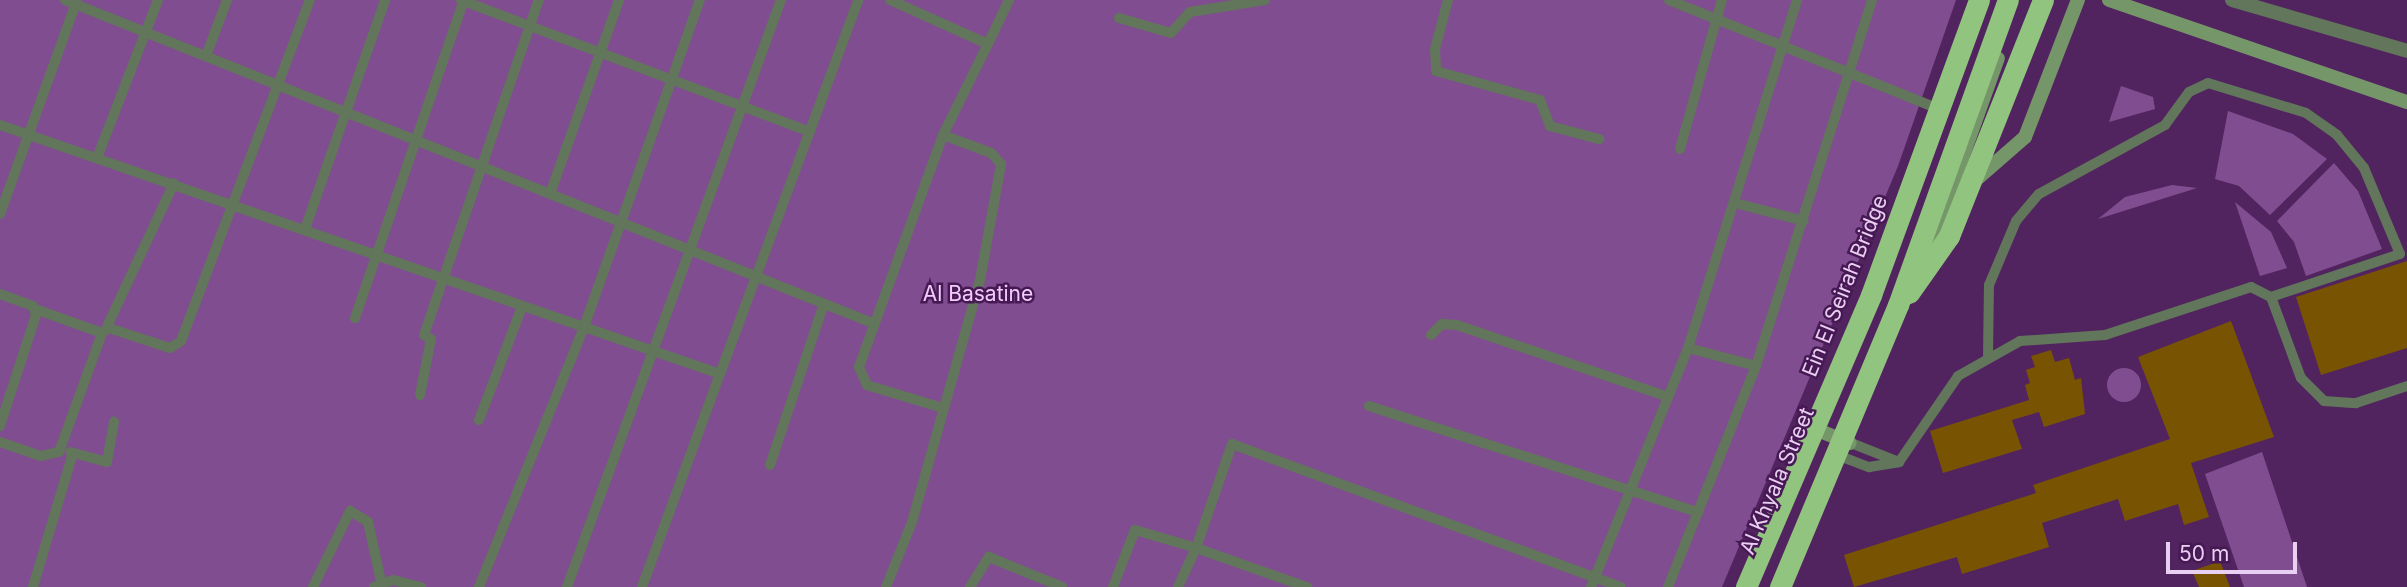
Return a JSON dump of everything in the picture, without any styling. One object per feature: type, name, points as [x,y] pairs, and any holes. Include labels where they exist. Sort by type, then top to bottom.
[{"type":"highway","name":"Ein El Seirah Bridge","points":[[1746,587],[1871,295],[1979,0]]},
{"type":"highway","points":[[1780,587],[1898,305],[2007,0]]},
{"type":"highway","points":[[1898,305],[1949,236],[2043,0]]},
{"type":"street","name":"Al Khyala Street","points":[[1756,587],[1948,113],[1987,0]]},
{"type":"street","points":[[1790,587],[1951,198],[2017,0]]},
{"type":"street","points":[[1951,198],[2018,147],[2078,0]]},
{"type":"street","points":[[2109,0],[2407,102]]},
{"type":"street","points":[[2232,0],[2407,51]]},
{"type":"street","points":[[1820,431],[1851,443]]},
{"type":"lane","points":[[65,0],[76,2],[482,168],[757,273],[875,324]]},
{"type":"lane","points":[[97,158],[158,0]]},
{"type":"lane","points":[[206,56],[227,0]]},
{"type":"lane","points":[[0,294],[35,309],[106,330],[177,346],[237,206],[310,0]]},
{"type":"lane","points":[[305,229],[385,0]]},
{"type":"lane","points":[[355,318],[413,138],[463,0],[530,28],[810,132]]},
{"type":"lane","points":[[420,395],[431,340],[424,335],[540,0]]},
{"type":"lane","points":[[550,194],[619,0]]},
{"type":"lane","points":[[479,587],[584,327],[700,0]]},
{"type":"lane","points":[[567,587],[654,353],[740,106],[781,0]]},
{"type":"lane","points":[[642,587],[858,0]]},
{"type":"lane","points":[[890,0],[988,44]]},
{"type":"lane","points":[[943,408],[862,381],[859,367],[943,135],[1009,0]]},
{"type":"lane","points":[[1119,19],[1171,33],[1190,12],[1265,0]]},
{"type":"lane","points":[[1448,0],[1434,49],[1436,71],[1540,100],[1550,126],[1599,139]]},
{"type":"lane","points":[[1669,0],[1852,69],[1948,113]]},
{"type":"lane","points":[[1680,149],[1721,0]]},
{"type":"lane","points":[[1593,582],[1688,348],[1797,0]]},
{"type":"lane","points":[[1668,587],[1756,366],[1872,0]]},
{"type":"lane","points":[[0,214],[76,2]]},
{"type":"lane","points":[[1988,355],[1989,285],[2016,221],[2039,194],[2165,125],[2189,92],[2208,83],[2306,113],[2337,135],[2364,168],[2400,254],[2271,297]]},
{"type":"lane","points":[[0,125],[377,252],[444,281],[720,374]]},
{"type":"lane","points":[[886,587],[980,281],[1001,164],[991,153],[943,135]]},
{"type":"lane","points":[[58,452],[106,330],[174,183]]},
{"type":"lane","points":[[1735,203],[1804,221]]},
{"type":"lane","points":[[1845,458],[1870,467],[1899,462],[1935,403],[1988,355],[2055,334],[2118,331],[2251,287],[2271,297],[2301,378],[2317,396],[2348,404],[2407,386]]},
{"type":"lane","points":[[770,465],[824,304]]},
{"type":"lane","points":[[479,420],[522,307]]},
{"type":"lane","points":[[0,426],[35,309]]},
{"type":"lane","points":[[1431,335],[1442,324],[1457,326],[1668,397]]},
{"type":"lane","points":[[1688,348],[1756,366]]},
{"type":"lane","points":[[1368,406],[1632,486],[1698,512]]},
{"type":"lane","points":[[0,442],[41,456],[58,452],[73,453],[107,462],[114,422]]},
{"type":"lane","points":[[1851,443],[1899,462]]},
{"type":"lane","points":[[1178,587],[1196,548],[1232,444],[1593,582],[1620,587]]},
{"type":"lane","points":[[33,587],[73,453]]},
{"type":"lane","points":[[313,587],[350,511],[368,522],[378,584],[421,587]]},
{"type":"lane","points":[[1113,587],[1135,530],[1196,548],[1307,587]]},
{"type":"lane","points":[[971,587],[989,557],[1062,587]]},
{"type":"green space","name":"Al Basatine","points":[[0,0],[1956,0],[1898,166],[1722,587],[0,587]]},
{"type":"green space","points":[[2121,86],[2153,97],[2155,109],[2109,122]]},
{"type":"green space","points":[[2228,111],[2293,134],[2327,159],[2270,215],[2239,186],[2215,179]]},
{"type":"green space","points":[[2334,163],[2358,191],[2382,249],[2306,276],[2294,242],[2277,221]]},
{"type":"green space","points":[[2172,185],[2197,188],[2098,219],[2125,197]]},
{"type":"green space","points":[[2235,202],[2271,232],[2287,268],[2260,276]]},
{"type":"green space","points":[[2124,368],[2136,373],[2141,385],[2136,397],[2124,402],[2112,397],[2107,385],[2112,373]]},
{"type":"green space","points":[[2262,452],[2307,587],[2244,587],[2205,474]]},
{"type":"building","points":[[2407,261],[2407,348],[2321,375],[2296,297]]},
{"type":"building","points":[[2231,321],[2274,437],[2191,463],[2209,517],[2184,525],[2178,504],[2125,521],[2118,499],[2042,523],[2049,547],[1962,574],[1957,557],[1854,587],[1844,555],[2036,493],[2033,485],[2170,439],[2138,357]]},
{"type":"building","points":[[2051,350],[2055,362],[2069,358],[2075,380],[2081,378],[2085,414],[2044,427],[2039,412],[2012,420],[2022,449],[1943,473],[1930,431],[2029,400],[2025,385],[2030,383],[2026,370],[2035,367],[2031,356]]},
{"type":"building","points":[[2220,561],[2230,587],[2199,587],[2192,571]]}]
